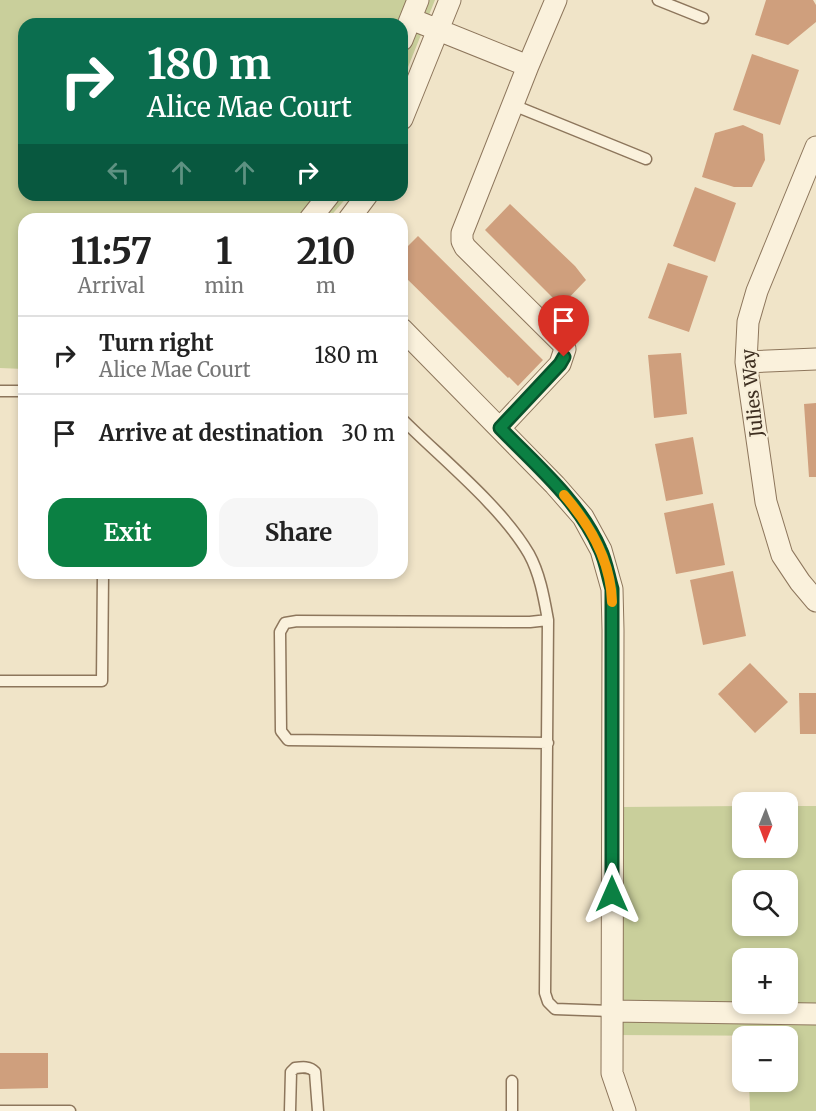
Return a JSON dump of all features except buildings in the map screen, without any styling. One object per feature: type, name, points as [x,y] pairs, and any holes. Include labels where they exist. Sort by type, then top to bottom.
[{"type":"street","points":[[408,104],[450,0]]},
{"type":"street","points":[[500,428],[560,364],[565,349],[562,343],[465,247],[462,233],[556,0]]},
{"type":"street","points":[[408,25],[414,10],[438,30],[528,66]]},
{"type":"street","name":"Julies Way","points":[[816,147],[757,291],[748,322],[746,362],[765,502],[782,555],[816,601]]},
{"type":"street","points":[[315,213],[324,201]]},
{"type":"street","points":[[408,335],[555,485],[583,517],[601,550],[612,589],[612,1072],[625,1111]]},
{"type":"street","points":[[746,362],[816,359]]},
{"type":"street","points":[[611,1011],[816,1014]]},
{"type":"lane","points":[[658,0],[703,18]]},
{"type":"lane","points":[[513,105],[646,159]]},
{"type":"lane","points":[[0,392],[18,391]]},
{"type":"lane","points":[[408,425],[511,528],[529,554],[537,573],[548,620],[545,993],[548,1002],[555,1009],[611,1011]]},
{"type":"lane","points":[[0,681],[102,681],[103,579]]},
{"type":"lane","points":[[548,620],[530,622],[297,621],[285,623],[280,632],[281,731],[288,740],[548,744]]},
{"type":"lane","points":[[290,1111],[291,1072],[295,1068],[303,1067],[312,1068],[315,1071],[318,1111]]},
{"type":"lane","points":[[512,1081],[512,1111]]},
{"type":"lane","points":[[0,1111],[70,1111]]},
{"type":"green space","points":[[0,0],[435,0],[408,67],[408,18],[18,18],[18,201],[344,201],[333,213],[18,213],[18,369],[0,368]]},
{"type":"green space","points":[[732,806],[732,858],[798,858],[798,806],[816,806],[816,1111],[750,1111],[749,1092],[798,1092],[798,1026],[732,1026],[732,1036],[612,1035],[623,807]]},
{"type":"slow traffic","points":[[564,495],[583,517],[601,550],[612,589],[612,602]]},
{"type":"route","points":[[564,357],[500,428],[583,517],[601,550],[612,589],[612,894]]}]
